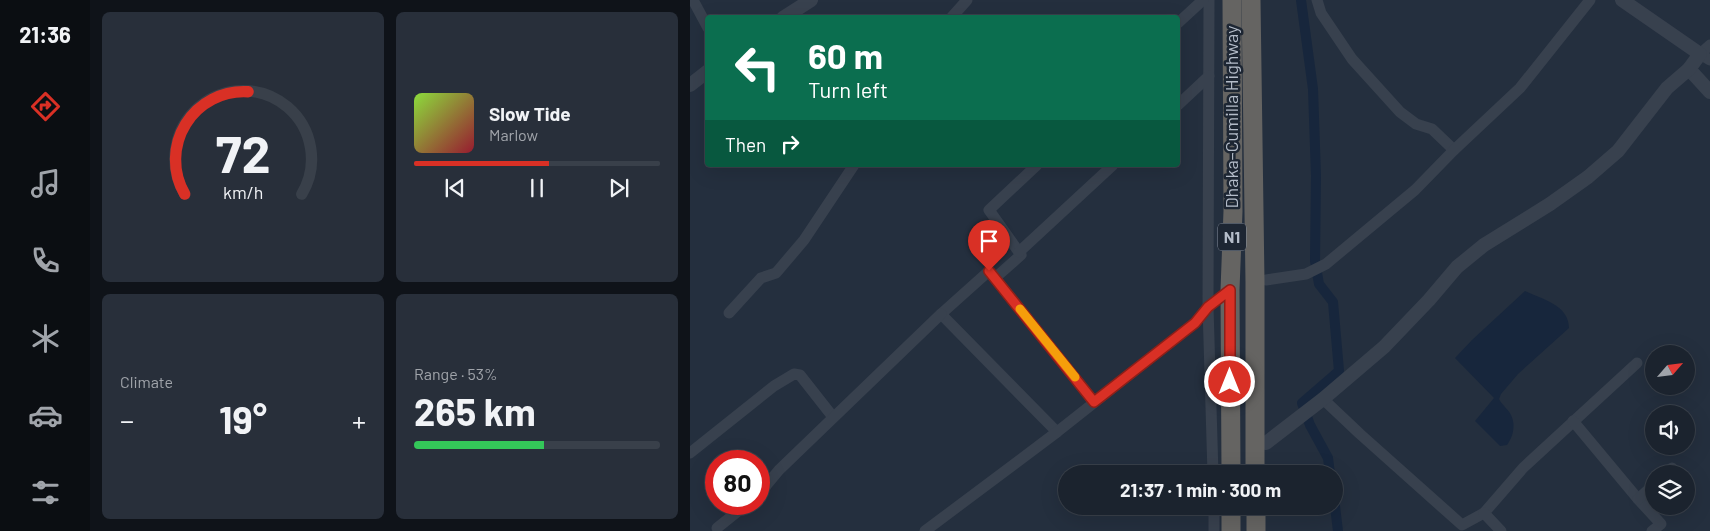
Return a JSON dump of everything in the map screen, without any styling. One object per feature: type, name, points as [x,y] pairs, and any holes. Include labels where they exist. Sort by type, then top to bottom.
[{"type":"highway","name":"Dhaka–Cumilla Highway","points":[[1231,465],[1232,0]]},
{"type":"highway","name":"Dhaka–Cumilla Highway","points":[[1251,0],[1255,282],[1255,465]]},
{"type":"highway","points":[[1263,0],[1266,465]]},
{"type":"highway","points":[[1231,515],[1231,531]]},
{"type":"highway","points":[[1256,515],[1256,531]]},
{"type":"highway","points":[[1266,515],[1267,531]]},
{"type":"street","points":[[693,0],[705,22]]},
{"type":"street","points":[[788,15],[810,0]]},
{"type":"street","points":[[954,15],[967,0]]},
{"type":"street","points":[[1180,21],[1202,0]]},
{"type":"street","points":[[1209,0],[1208,307],[1213,465]]},
{"type":"street","points":[[1317,0],[1321,13],[1352,59],[1400,112],[1416,124],[1432,129],[1454,150]]},
{"type":"street","points":[[1266,280],[1306,274],[1326,264],[1415,190],[1454,150],[1520,88],[1590,0]]},
{"type":"street","points":[[1266,443],[1323,399],[1384,347],[1429,300],[1457,267],[1484,245],[1550,204],[1588,177],[1618,151],[1667,88],[1707,53],[1622,0]]},
{"type":"street","points":[[1688,69],[1710,92]]},
{"type":"street","points":[[690,86],[705,73]]},
{"type":"street","points":[[1180,103],[1209,76]]},
{"type":"street","points":[[729,313],[762,278],[776,273],[804,240],[853,167]]},
{"type":"street","points":[[995,278],[1021,256],[989,210],[1035,167]]},
{"type":"street","points":[[1019,252],[1111,167]]},
{"type":"street","points":[[770,481],[833,417],[989,271],[1094,402]]},
{"type":"street","points":[[925,531],[1057,432],[1195,323],[1208,307],[1230,290]]},
{"type":"street","points":[[941,314],[1057,432]]},
{"type":"street","points":[[1323,399],[1462,525],[1484,513],[1522,468],[1637,363]]},
{"type":"street","points":[[690,452],[774,386],[794,374],[800,375],[833,417]]},
{"type":"street","points":[[1574,421],[1660,529]]},
{"type":"street","points":[[1638,500],[1645,493]]},
{"type":"street","points":[[1484,513],[1501,531]]},
{"type":"street","points":[[717,528],[733,515]]},
{"type":"street","points":[[1214,515],[1214,531]]},
{"type":"water","points":[[1525,291],[1560,308],[1568,320],[1569,328],[1518,374],[1501,394],[1499,399],[1511,415],[1514,427],[1507,445],[1500,446],[1475,421],[1494,398],[1455,358]]},
{"type":"waterway","points":[[1301,0],[1313,89],[1316,176],[1315,261],[1319,284],[1333,302],[1339,371],[1302,403],[1310,425],[1328,458],[1329,465]]},
{"type":"waterway","points":[[1336,515],[1338,531]]},
{"type":"slow traffic","points":[[1020,309],[1075,377]]},
{"type":"route","points":[[989,271],[1094,402],[1195,323],[1208,307],[1230,290],[1230,382]]}]
